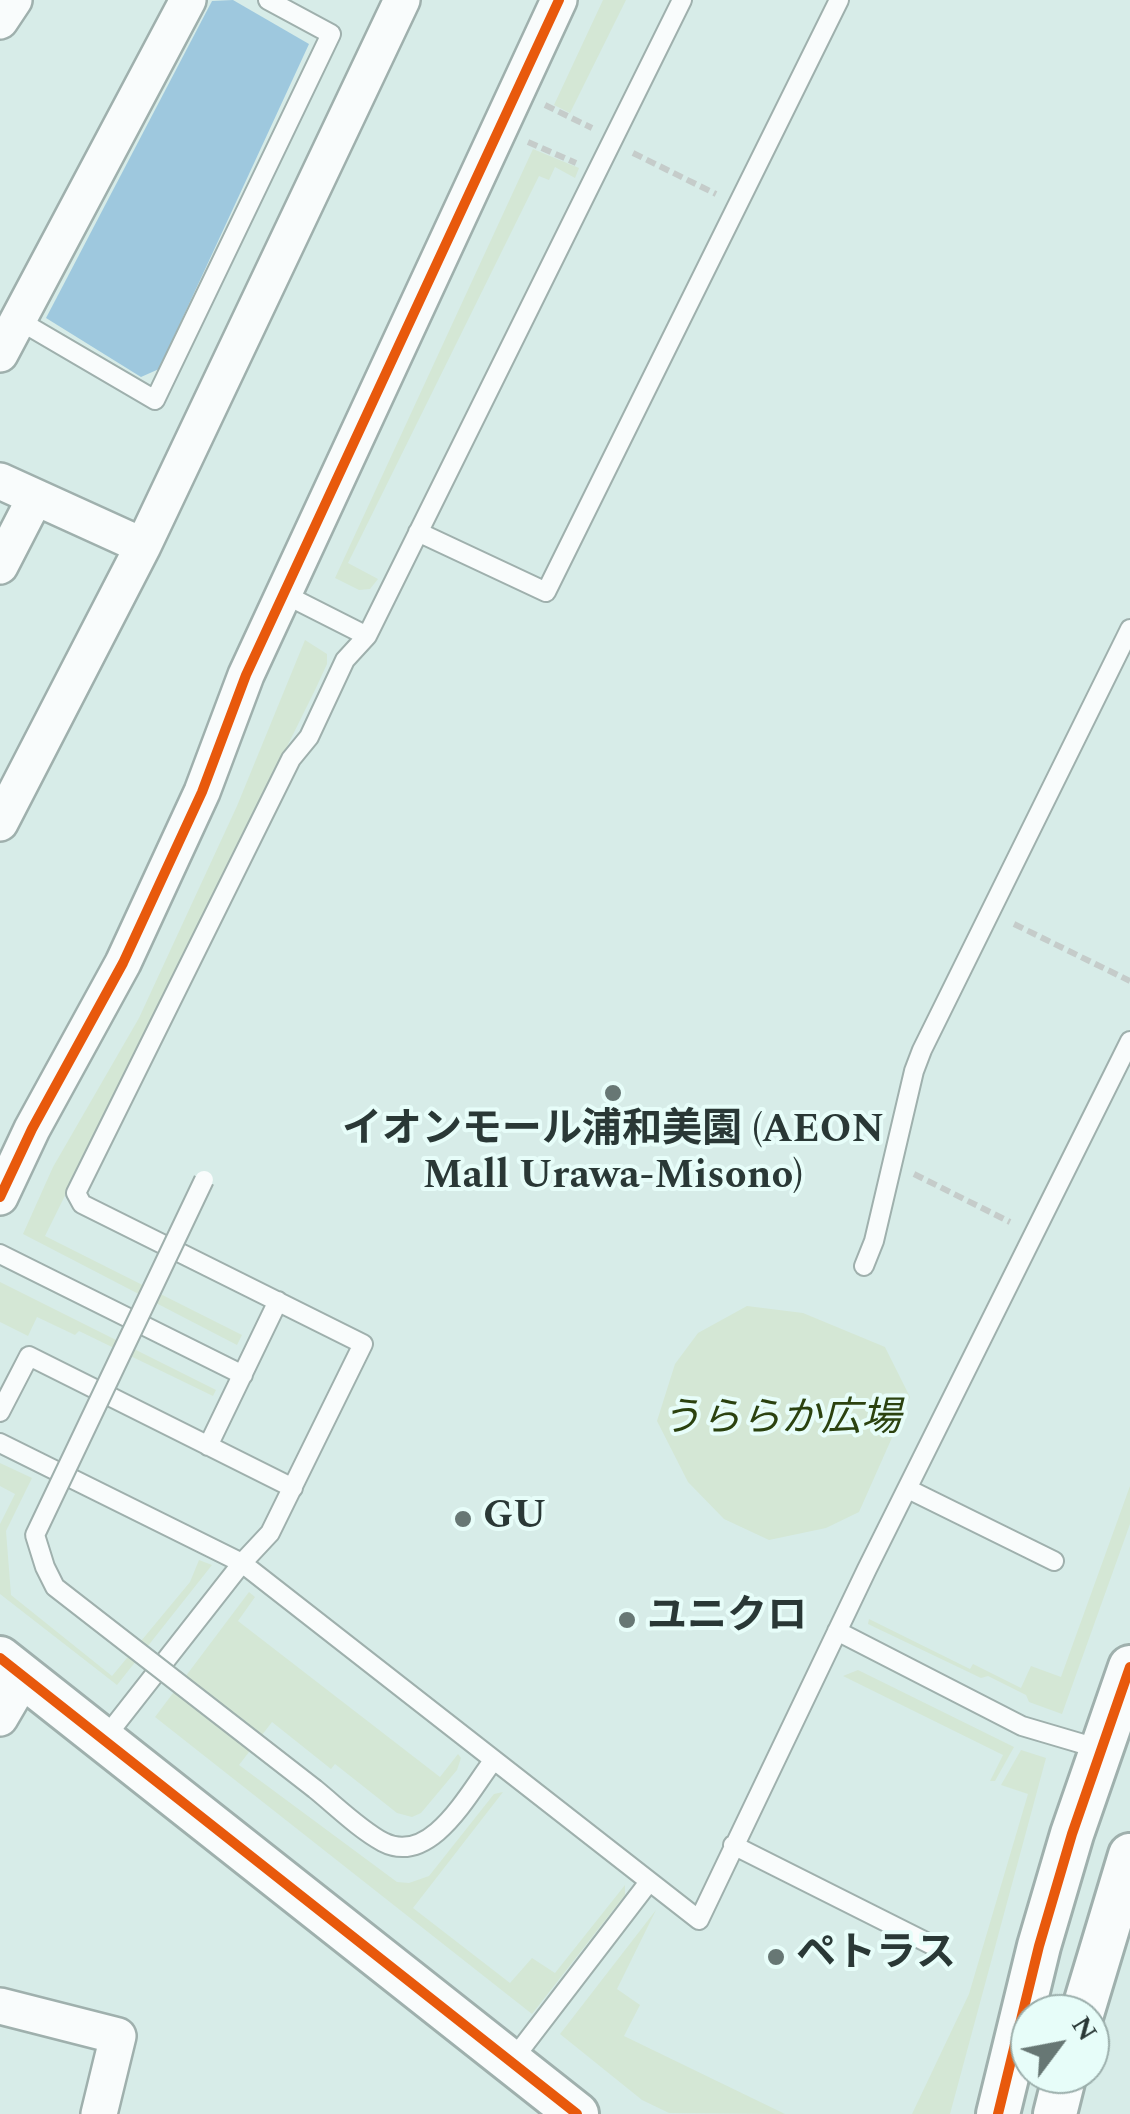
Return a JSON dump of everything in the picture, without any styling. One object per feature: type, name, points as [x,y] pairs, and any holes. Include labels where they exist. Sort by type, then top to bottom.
[{"type":"street","points":[[0,21],[14,0]]},
{"type":"street","points":[[0,354],[188,0]]},
{"type":"street","points":[[0,823],[143,546],[402,0]]},
{"type":"street","points":[[0,1197],[32,1129],[123,963],[202,792],[246,674],[559,0]]},
{"type":"street","points":[[0,482],[143,546]]},
{"type":"street","points":[[0,566],[35,498]]},
{"type":"street","points":[[998,2114],[1039,1946],[1100,1749],[1130,1667]]},
{"type":"street","points":[[0,1718],[12,1668],[577,2114]]},
{"type":"street","points":[[1088,1994],[1130,1855]]},
{"type":"street","points":[[0,2006],[118,2036],[99,2114]]},
{"type":"lane","points":[[20,321],[155,400],[332,34],[268,0]]},
{"type":"lane","points":[[103,1740],[270,1533],[363,1344],[82,1204],[76,1194],[291,759],[309,737],[345,660],[366,636],[682,0]]},
{"type":"lane","points":[[418,532],[546,592],[839,0]]},
{"type":"lane","points":[[284,594],[366,636]]},
{"type":"lane","points":[[864,1266],[874,1241],[922,1050],[1130,629]]},
{"type":"lane","points":[[0,1443],[242,1563],[699,1920],[837,1631],[1130,1041]]},
{"type":"lane","points":[[204,1180],[35,1536],[45,1567],[56,1587],[381,1841],[397,1847],[418,1846],[442,1826],[492,1761]]},
{"type":"lane","points":[[0,1254],[243,1375]]},
{"type":"lane","points":[[208,1446],[278,1302]]},
{"type":"lane","points":[[0,1412],[29,1356],[293,1488]]},
{"type":"lane","points":[[908,1490],[1054,1561]]},
{"type":"lane","points":[[837,1631],[1022,1726],[1100,1749]]},
{"type":"lane","points":[[733,1845],[936,1947]]},
{"type":"lane","points":[[511,2062],[649,1882]]},
{"type":"path","points":[[544,104],[597,130]]},
{"type":"path","points":[[624,148],[722,197]]},
{"type":"path","points":[[1008,921],[1130,981]]},
{"type":"path","points":[[909,1172],[1034,1234]]},
{"type":"green space","points":[[603,0],[626,0],[570,113],[554,105]]},
{"type":"green space","points":[[533,149],[579,168],[575,178],[555,167],[549,180],[539,176],[348,563],[378,579],[370,589],[359,590],[335,578]]},
{"type":"green space","points":[[305,640],[327,654],[327,664],[45,1236],[242,1335],[237,1345],[23,1234],[53,1167],[139,1018],[237,806]]},
{"type":"green space","points":[[0,1282],[216,1390],[213,1396],[79,1331],[75,1335],[37,1317],[28,1336],[0,1322]]},
{"type":"green space","name":"うららか広場","points":[[747,1306],[803,1313],[885,1347],[910,1397],[859,1512],[826,1528],[769,1540],[724,1519],[688,1482],[657,1421],[675,1364],[698,1333]]},
{"type":"green space","points":[[0,1463],[32,1478],[6,1531],[11,1595],[112,1676],[190,1582],[199,1560],[212,1565],[117,1685],[0,1594],[0,1524],[15,1494],[0,1486]]},
{"type":"green space","points":[[1130,1486],[1130,1524],[1062,1714],[1029,1702],[1026,1695],[988,1676],[981,1678],[868,1624],[869,1619],[970,1669],[973,1664],[1021,1688],[1031,1666],[1061,1677]]},
{"type":"green space","points":[[249,1592],[255,1597],[238,1621],[440,1777],[458,1754],[461,1758],[457,1770],[421,1813],[412,1817],[397,1813],[335,1764],[331,1769],[272,1722],[239,1765],[397,1882],[409,1883],[429,1876],[494,1794],[503,1792],[413,1908],[510,1983],[532,1958],[555,1973],[625,1885],[625,1895],[532,2014],[155,1717]]},
{"type":"green space","points":[[858,1670],[1014,1747],[995,1781],[990,1781],[1003,1755],[843,1676]]},
{"type":"green space","points":[[1021,1750],[1046,1758],[950,2114],[912,2114],[969,1994],[1028,1794],[1001,1785]]},
{"type":"green space","points":[[656,1910],[617,1989],[640,2005],[624,2036],[785,2114],[669,2113],[642,2100],[560,2034]]},
{"type":"water","points":[[233,0],[309,44],[159,369],[141,377],[46,318],[212,1]]},
{"type":"cycle path","points":[[0,1197],[32,1129],[123,963],[202,792],[246,675],[559,0]]},
{"type":"cycle path","points":[[0,1658],[577,2114]]},
{"type":"cycle path","points":[[998,2114],[1039,1946],[1072,1834],[1130,1667]]},
{"type":"place","name":"イオンモール浦和美園 (AEON Mall Urawa-Misono)","points":[[613,1093]]},
{"type":"place","name":"GU","points":[[463,1519]]},
{"type":"place","name":"ユニクロ","points":[[627,1620]]},
{"type":"place","name":"ペトラス","points":[[776,1957]]}]
